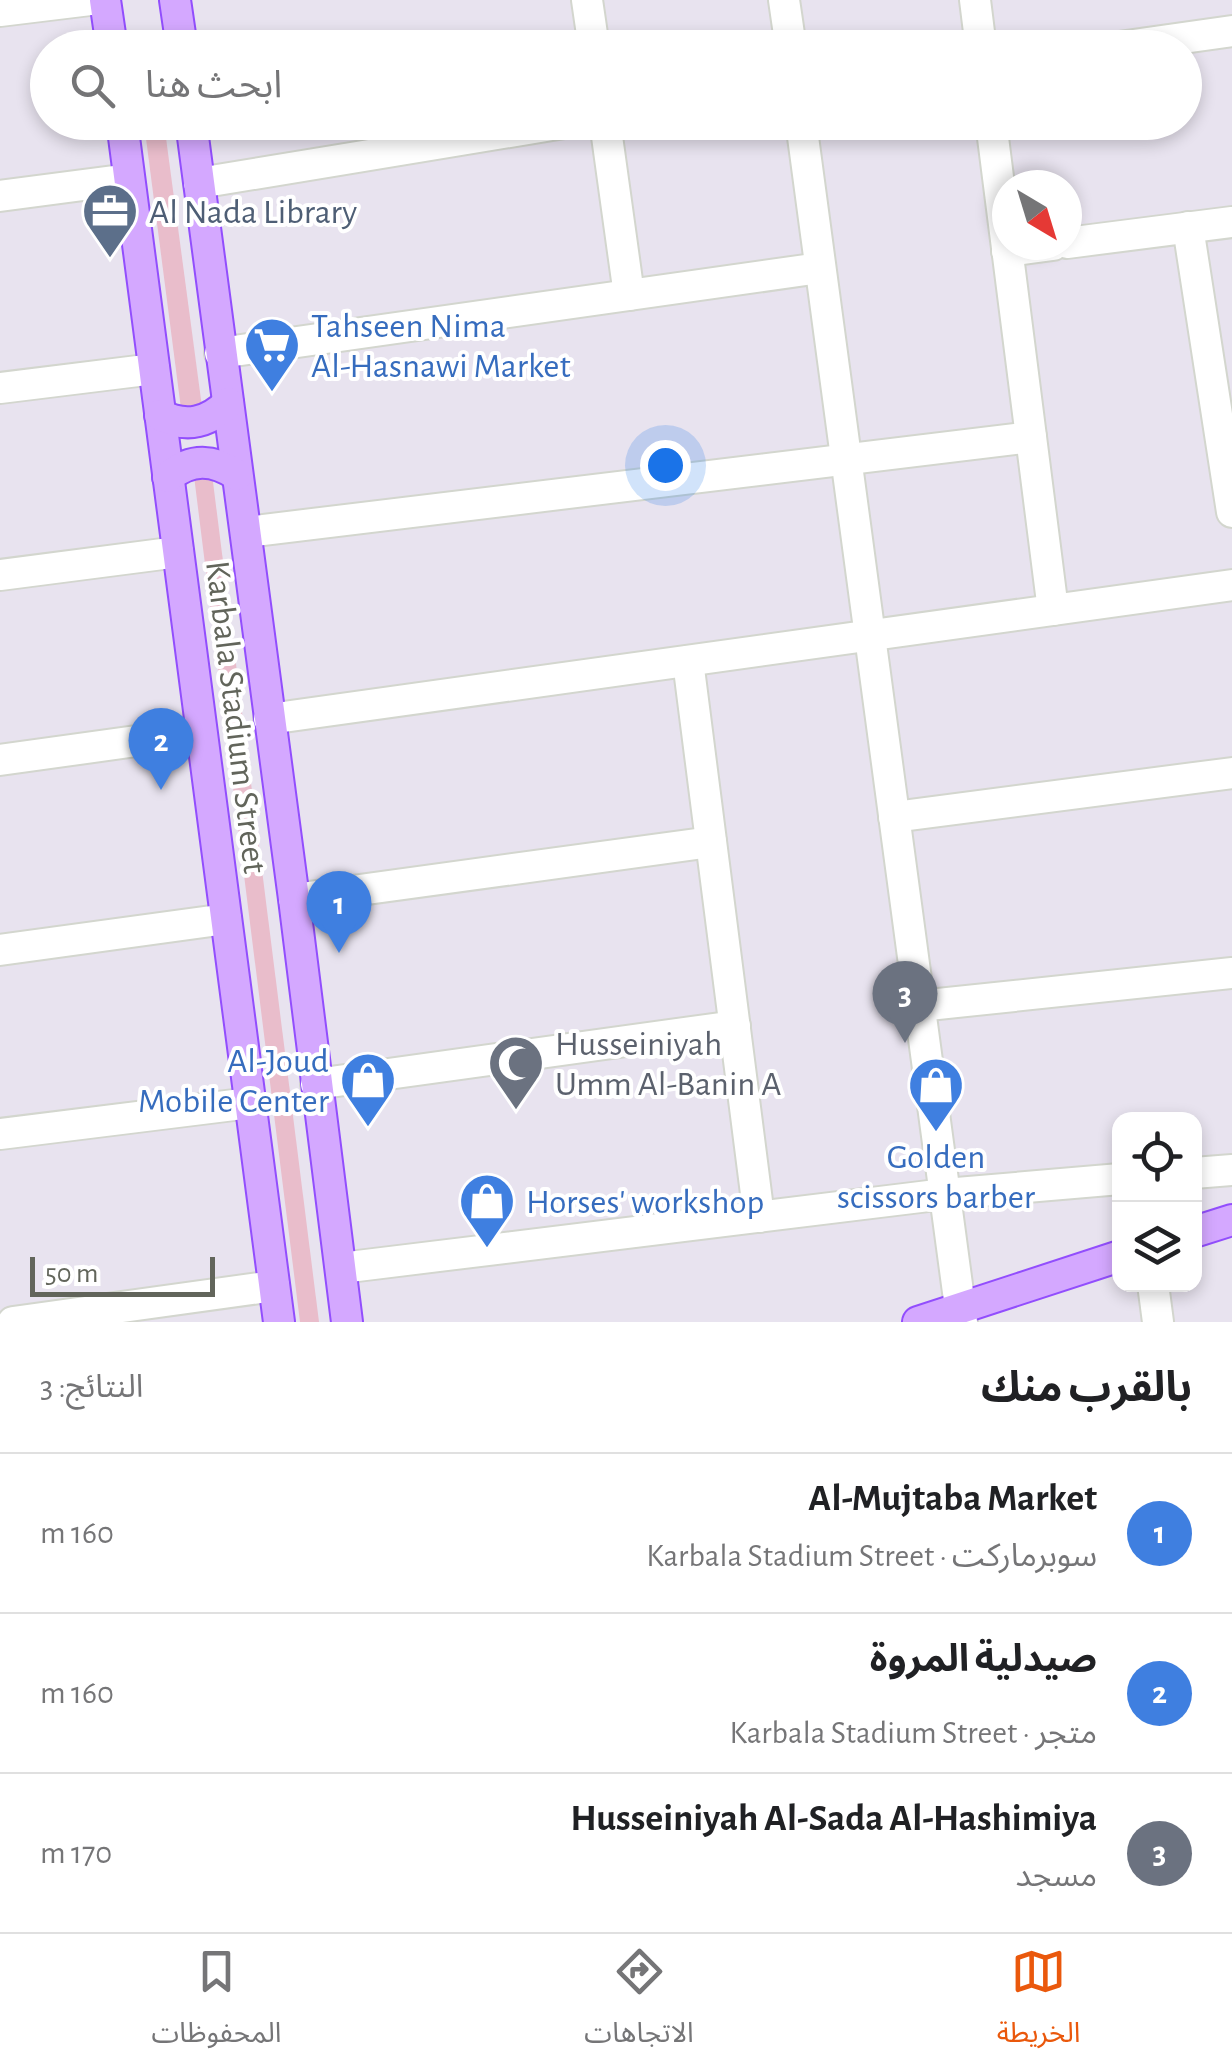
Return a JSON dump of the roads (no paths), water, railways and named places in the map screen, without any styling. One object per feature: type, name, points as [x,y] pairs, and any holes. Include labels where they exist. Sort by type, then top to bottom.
[{"type":"main road","points":[[106,0],[110,30]]},
{"type":"main road","points":[[176,0],[180,30]]},
{"type":"main road","name":"Karbala Stadium Street","points":[[124,140],[278,1322]]},
{"type":"main road","name":"Karbala Stadium Street","points":[[193,140],[348,1322]]},
{"type":"main road","points":[[160,415],[191,423],[211,417],[228,403]]},
{"type":"main road","points":[[168,476],[196,462],[217,464],[237,474]]},
{"type":"main road","points":[[1202,1229],[1232,1220]]},
{"type":"main road","points":[[918,1322],[961,1315],[1112,1259]]},
{"type":"street","points":[[0,11],[90,0]]},
{"type":"street","points":[[587,0],[591,30]]},
{"type":"street","points":[[784,0],[788,30]]},
{"type":"street","points":[[975,0],[979,30]]},
{"type":"street","points":[[1202,35],[1232,31]]},
{"type":"street","points":[[199,183],[461,140]]},
{"type":"street","points":[[607,140],[629,295]]},
{"type":"street","points":[[803,140],[961,1315]]},
{"type":"street","points":[[993,140],[997,170]]},
{"type":"street","points":[[0,196],[129,179]]},
{"type":"street","points":[[1082,241],[1232,222]]},
{"type":"street","points":[[1188,228],[1232,512]]},
{"type":"street","points":[[1008,260],[1053,610]]},
{"type":"street","points":[[220,353],[820,268]]},
{"type":"street","points":[[0,388],[154,369]]},
{"type":"street","points":[[246,532],[1031,436]]},
{"type":"street","points":[[0,576],[178,552]]},
{"type":"street","points":[[269,719],[1232,585]]},
{"type":"street","points":[[688,661],[759,1217]]},
{"type":"street","points":[[0,760],[201,732]]},
{"type":"street","points":[[894,817],[1232,773]]},
{"type":"street","points":[[294,899],[712,842]]},
{"type":"street","points":[[0,950],[226,919]]},
{"type":"street","points":[[919,1006],[1232,973]]},
{"type":"street","points":[[316,1084],[734,1026]]},
{"type":"street","points":[[0,1134],[250,1103]]},
{"type":"street","points":[[1202,1172],[1232,1170]]},
{"type":"street","points":[[341,1268],[945,1194],[1112,1180]]},
{"type":"street","points":[[12,1322],[274,1286]]},
{"type":"street","points":[[1154,1292],[1158,1322]]},
{"type":"place","name":"Al Nada Library","points":[[110,260]]},
{"type":"place","name":"Tahseen Nima Al-Hasnawi Market","points":[[272,394]]},
{"type":"place","name":"صيدلية المروة","points":[[161,790]]},
{"type":"place","name":"Al-Mujtaba Market","points":[[339,953]]},
{"type":"place","name":"Husseiniyah Al-Sada Al-Hashimiya","points":[[905,1043]]},
{"type":"place","name":"Husseiniyah Umm Al-Banin A","points":[[516,1112]]},
{"type":"place","name":"Al-Joud Mobile Center","points":[[368,1129]]},
{"type":"place","name":"Golden scissors barber","points":[[936,1134]]},
{"type":"place","name":"Horses' workshop","points":[[487,1250]]}]
